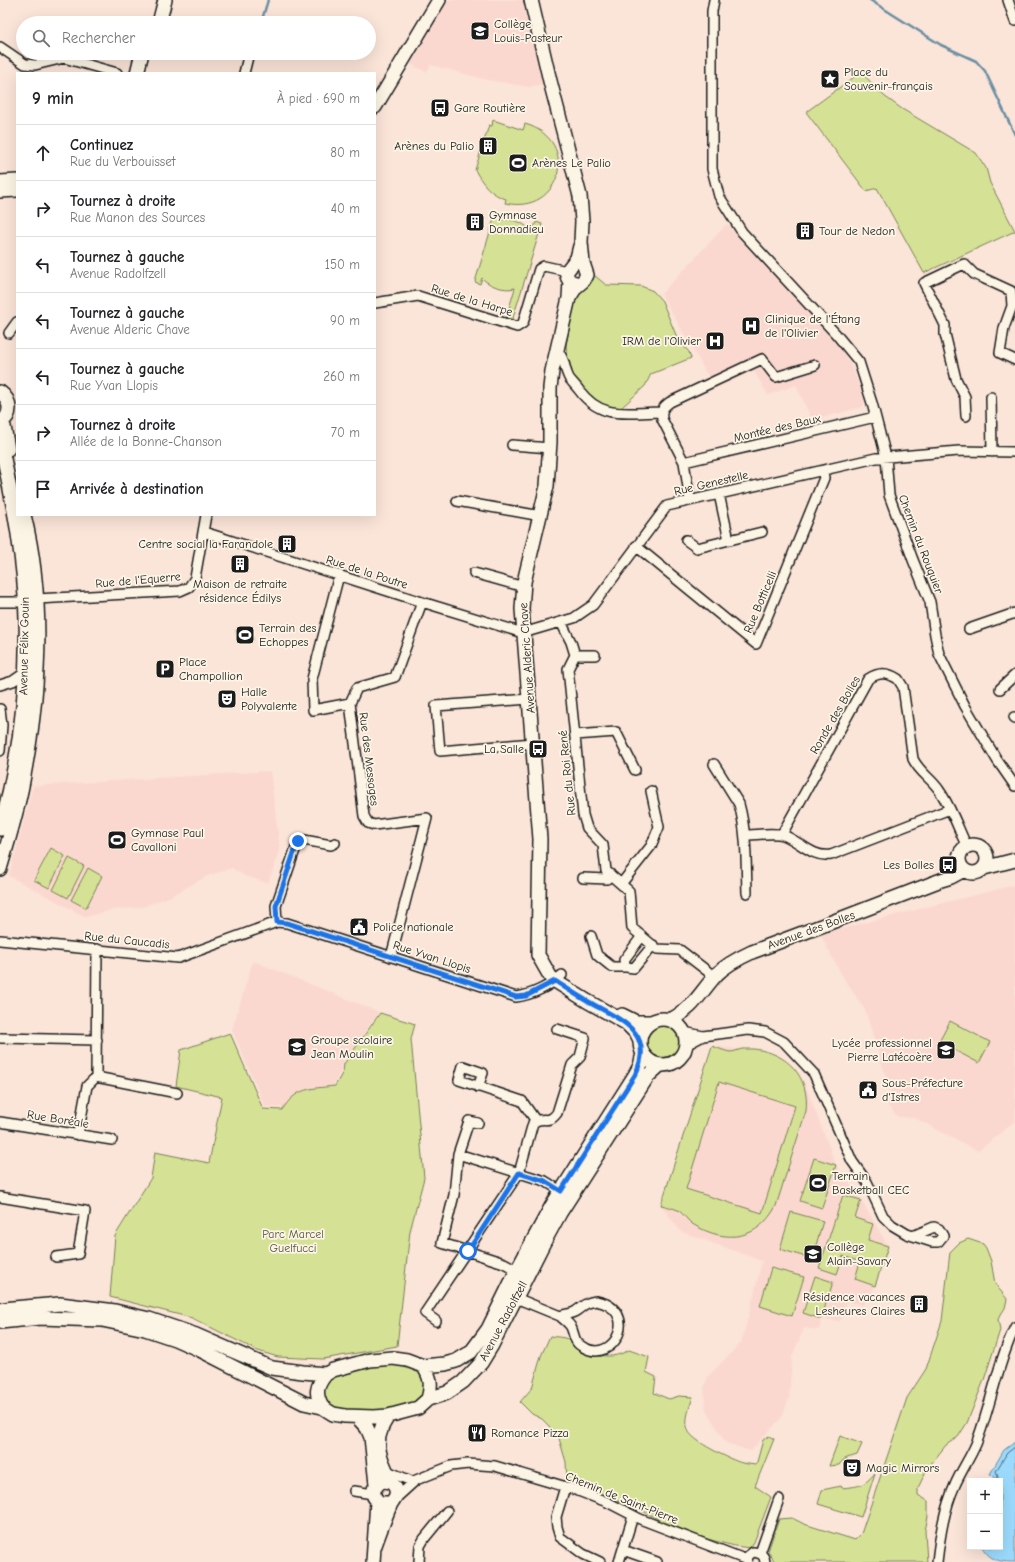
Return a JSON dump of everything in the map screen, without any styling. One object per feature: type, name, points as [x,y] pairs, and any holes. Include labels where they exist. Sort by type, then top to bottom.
[{"type":"main road","points":[[153,16],[157,0]]},
{"type":"main road","points":[[161,16],[165,0]]},
{"type":"main road","points":[[376,105],[439,0]]},
{"type":"main road","points":[[531,0],[553,94],[580,196],[583,262],[575,273]]},
{"type":"main road","points":[[137,72],[140,60]]},
{"type":"main road","points":[[145,72],[148,60]]},
{"type":"main road","points":[[0,182],[16,181]]},
{"type":"main road","points":[[0,191],[16,190]]},
{"type":"main road","name":"Avenue Alderic Chave","points":[[575,273],[557,350],[550,388],[550,448],[547,486],[541,516],[531,552],[524,587],[522,609],[540,839],[540,926],[538,955],[550,976],[558,978],[628,1019],[636,1022],[650,1022]]},
{"type":"main road","points":[[5,397],[9,406],[5,438],[16,483]]},
{"type":"main road","name":"Avenue Félix Gouin","points":[[0,439],[31,600],[23,711],[16,763],[0,829]]},
{"type":"main road","name":"Avenue Félix Gouin","points":[[0,869],[15,818],[24,775],[36,686],[31,600],[31,544],[24,516]]},
{"type":"main road","points":[[984,868],[987,860],[986,854],[982,848],[976,846],[967,847],[960,853],[962,866],[973,873],[984,868],[1015,860]]},
{"type":"main road","points":[[986,854],[994,856],[1015,853]]},
{"type":"main road","name":"Avenue des Bolles","points":[[670,1020],[680,1015],[697,1000],[715,977],[728,964],[752,952],[951,877],[962,866]]},
{"type":"main road","name":"Avenue Alderic Chave","points":[[558,978],[587,1001],[626,1023],[637,1034],[641,1046]]},
{"type":"main road","name":"Avenue des Bolles","points":[[684,1036],[697,1000]]},
{"type":"main road","points":[[663,1019],[670,1020],[678,1024],[684,1036],[681,1057],[675,1062],[660,1065],[648,1059],[641,1046],[643,1031],[650,1022],[663,1019]]},
{"type":"main road","name":"Avenue Radolfzell","points":[[0,1310],[60,1304],[115,1311],[155,1321],[196,1335],[272,1368],[326,1374],[334,1370],[370,1360],[407,1360],[423,1366],[445,1364],[456,1361],[471,1352],[488,1329],[551,1206],[640,1066],[641,1046]]},
{"type":"main road","name":"Avenue Radolfzell","points":[[0,1322],[40,1318],[102,1320],[145,1329],[175,1339],[200,1350],[304,1403],[322,1407],[333,1414],[357,1417],[388,1416],[418,1408],[428,1399],[448,1393],[463,1382],[481,1363],[543,1244],[576,1188],[648,1076],[660,1065]]},
{"type":"main road","points":[[423,1366],[429,1374],[431,1389],[428,1399]]},
{"type":"main road","points":[[322,1407],[318,1399],[317,1388],[320,1380],[326,1374]]},
{"type":"main road","points":[[374,1548],[396,1494],[396,1488],[380,1455],[380,1430],[388,1416]]},
{"type":"main road","points":[[357,1417],[367,1428],[371,1437],[375,1493],[373,1562]]},
{"type":"main road","points":[[375,1493],[383,1481],[393,1484]]},
{"type":"main road","points":[[375,1493],[384,1504],[392,1502]]},
{"type":"street","name":"Chemin du Rouquier","points":[[714,0],[712,18],[712,169],[719,196],[742,232],[836,334],[859,362],[886,458],[889,496],[930,602],[939,654],[965,706],[997,760],[1015,786]]},
{"type":"street","points":[[1008,0],[1015,21]]},
{"type":"street","points":[[0,47],[16,58]]},
{"type":"street","points":[[19,60],[25,64],[35,65],[56,60]]},
{"type":"street","points":[[71,60],[114,72]]},
{"type":"street","points":[[244,72],[247,60]]},
{"type":"street","points":[[966,416],[965,397],[956,379],[945,334],[945,325],[924,283],[964,264],[978,276],[1011,291],[1012,306],[1004,328],[1000,353],[1015,360]]},
{"type":"street","name":"Rue de la Harpe","points":[[376,303],[418,296],[517,326],[523,323],[539,270],[544,266],[575,273]]},
{"type":"street","points":[[9,333],[16,323]]},
{"type":"street","points":[[557,350],[563,357],[569,378],[590,404],[603,410],[621,414],[661,412]]},
{"type":"street","points":[[690,500],[684,462],[662,419],[661,412],[664,407],[670,402],[762,359],[776,377],[815,365]]},
{"type":"street","points":[[991,397],[992,452]]},
{"type":"street","name":"Montée des Baux","points":[[684,462],[875,417]]},
{"type":"street","points":[[512,445],[550,448]]},
{"type":"street","name":"Rue Genestelle","points":[[523,632],[574,618],[594,605],[666,506],[876,458],[959,451],[1015,452]]},
{"type":"street","name":"Rue Botticelli","points":[[636,546],[756,644],[824,478],[823,471]]},
{"type":"street","points":[[719,494],[729,540]]},
{"type":"street","points":[[457,501],[541,516]]},
{"type":"street","name":"Rue de l'Equerre","points":[[0,602],[180,591],[191,588],[195,578],[206,516]]},
{"type":"street","name":"Rue de la Poutre","points":[[204,532],[422,602],[523,632]]},
{"type":"street","points":[[686,540],[697,548],[762,532]]},
{"type":"street","points":[[474,573],[524,587]]},
{"type":"street","points":[[339,575],[312,679],[313,710],[350,703]]},
{"type":"street","name":"Rue des Messages","points":[[391,957],[426,818],[374,825],[368,823],[364,816],[350,703],[357,688],[395,677],[422,602]]},
{"type":"street","points":[[969,629],[1015,613]]},
{"type":"street","points":[[561,622],[572,642],[575,655],[595,655]]},
{"type":"street","name":"Rue du Roi René","points":[[575,655],[568,669],[583,815],[587,828],[603,845],[606,871],[610,874]]},
{"type":"street","points":[[0,685],[13,681],[26,672]]},
{"type":"street","name":"Ronde des Bolles","points":[[782,834],[868,679],[876,674],[884,673],[898,679],[903,687],[913,758],[918,768],[938,788],[950,809],[967,847]]},
{"type":"street","points":[[1000,689],[1015,675]]},
{"type":"street","points":[[529,699],[436,706],[440,751],[533,743]]},
{"type":"street","points":[[0,709],[2,725],[0,751]]},
{"type":"street","points":[[575,735],[616,732],[635,770]]},
{"type":"street","points":[[714,764],[739,804],[745,835],[747,893]]},
{"type":"street","points":[[621,884],[651,846],[659,827],[651,791]]},
{"type":"street","points":[[745,835],[782,834],[816,854],[823,856],[831,855],[950,809]]},
{"type":"street","points":[[273,923],[276,906],[298,841],[304,840],[331,844],[334,843]]},
{"type":"street","points":[[583,878],[607,879],[610,874],[629,891],[632,928],[657,949],[680,950],[715,977]]},
{"type":"street","name":"Rue Yvan Llopis","points":[[273,923],[287,923],[516,997],[526,996],[558,978]]},
{"type":"street","name":"Rue du Caucadis","points":[[0,939],[178,958],[273,923]]},
{"type":"street","points":[[590,936],[596,955],[612,967],[634,968],[653,946]]},
{"type":"street","points":[[626,967],[624,960],[642,936]]},
{"type":"street","points":[[78,1135],[87,1086],[96,1077],[97,949]]},
{"type":"street","points":[[436,1321],[426,1313],[519,1173],[533,1123],[540,1119],[547,1120],[553,1118],[557,1113],[572,1065],[580,1057],[585,1038],[557,1029]]},
{"type":"street","points":[[684,1036],[703,1036],[748,1030],[765,1032],[784,1042],[814,1074],[852,1161],[867,1182],[883,1216],[892,1225],[913,1236]]},
{"type":"street","points":[[0,1038],[97,1040]]},
{"type":"street","points":[[96,1077],[176,1093]]},
{"type":"street","points":[[478,1087],[522,1101],[536,1121]]},
{"type":"street","points":[[478,1123],[469,1121],[458,1154],[454,1195],[442,1243],[504,1263],[517,1270]]},
{"type":"street","name":"Rue Boréale","points":[[0,1122],[112,1140]]},
{"type":"street","points":[[458,1154],[545,1181],[561,1191]]},
{"type":"street","points":[[0,1197],[85,1211],[78,1254],[56,1257]]},
{"type":"street","points":[[516,1298],[560,1316],[571,1327],[572,1335],[584,1348],[600,1350],[608,1348],[615,1342],[621,1327],[617,1312],[611,1306],[596,1301],[588,1302],[576,1311],[560,1316]]},
{"type":"street","points":[[937,1562],[940,1534],[948,1503],[975,1444],[1007,1344],[1015,1328]]},
{"type":"street","name":"Chemin de Saint-Pierre","points":[[393,1484],[413,1480],[451,1466],[468,1464],[503,1468],[566,1487],[607,1502],[633,1516],[747,1561]]},
{"type":"street","points":[[387,1471],[413,1480]]},
{"type":"street","name":"Chemin de Saint-Pierre","points":[[392,1502],[413,1480]]},
{"type":"street","points":[[566,1487],[556,1517],[560,1537],[583,1554],[600,1562]]},
{"type":"street","points":[[354,1491],[375,1493]]},
{"type":"street","points":[[760,1553],[779,1499]]},
{"type":"street","points":[[419,1562],[420,1546],[447,1511]]},
{"type":"street","points":[[619,1562],[633,1516]]},
{"type":"street","points":[[622,1550],[657,1562]]},
{"type":"street","points":[[747,1561],[748,1556],[753,1552],[760,1553],[764,1556],[766,1562]]},
{"type":"shaded area","name":"Collège Louis-Pasteur","points":[[447,0],[525,0],[545,83],[529,87],[488,80],[431,65],[426,72],[409,63]]},
{"type":"shaded area","name":"Clinique de l'Étang de l'Olivier","points":[[727,224],[834,338],[845,354],[854,372],[862,392],[864,402],[863,407],[812,420],[796,385],[768,395],[754,371],[715,388],[661,294]]},
{"type":"shaded area","points":[[270,771],[280,850],[268,883],[245,876],[232,868],[207,876],[169,897],[142,907],[111,910],[86,917],[9,876],[33,786]]},
{"type":"shaded area","name":"Lycée professionnel Pierre Latécoère","points":[[1015,885],[1015,1121],[978,1151],[915,1118],[898,1117],[888,1106],[890,1089],[865,1010],[843,977],[820,934]]},
{"type":"shaded area","name":"Groupe scolaire Jean Moulin","points":[[253,961],[379,1012],[343,1063],[341,1072],[320,1109],[265,1107],[232,1030]]},
{"type":"shaded area","name":"Collège Alain-Savary","points":[[712,1046],[769,1053],[804,1082],[836,1165],[861,1200],[888,1246],[875,1286],[863,1305],[847,1301],[840,1321],[821,1319],[819,1330],[804,1328],[792,1357],[789,1398],[782,1417],[750,1451],[726,1443],[706,1410],[704,1388],[708,1376],[741,1343],[762,1261],[680,1231],[661,1205]]},
{"type":"green space","points":[[861,72],[884,96],[902,109],[976,153],[986,168],[990,183],[1015,231],[924,273],[877,188],[866,191],[806,112]]},
{"type":"green space","name":"Arènes Le Palio","points":[[493,120],[523,130],[525,124],[543,133],[554,145],[558,159],[557,174],[551,188],[540,198],[525,204],[505,203],[506,199],[491,191],[478,175],[475,170],[489,125],[492,126]]},
{"type":"green space","points":[[496,212],[503,214],[501,220],[519,222],[527,226],[532,233],[536,222],[542,224],[512,321],[506,319],[515,288],[507,289],[497,287],[482,278],[480,284],[475,282]]},
{"type":"green space","points":[[594,275],[606,285],[641,286],[653,291],[662,301],[678,340],[689,352],[691,358],[651,374],[645,386],[621,408],[600,404],[592,399],[574,380],[568,362],[566,345],[574,302],[588,278]]},
{"type":"green space","name":"Terrain des Echoppes","points":[[252,629],[253,640],[237,641],[236,630]]},
{"type":"green space","points":[[51,848],[65,856],[49,888],[34,880]]},
{"type":"green space","points":[[69,858],[84,866],[68,898],[53,890]]},
{"type":"green space","points":[[88,868],[102,876],[86,908],[71,900]]},
{"type":"green space","name":"Parc Marcel Guelfucci","points":[[380,1013],[415,1024],[411,1039],[424,1178],[410,1231],[397,1346],[323,1359],[278,1357],[258,1351],[192,1318],[110,1297],[115,1236],[151,1178],[155,1152],[209,1163],[222,1097],[176,1086],[181,1050],[230,1033],[263,1109],[282,1110],[293,1097],[304,1090],[335,1086],[343,1072],[344,1064]]},
{"type":"green space","points":[[950,1021],[990,1042],[979,1063],[939,1042]]},
{"type":"green space","points":[[662,1025],[673,1029],[679,1036],[680,1043],[677,1051],[671,1057],[664,1060],[656,1059],[645,1048],[645,1039],[649,1032]]},
{"type":"green space","points":[[712,1046],[730,1052],[742,1049],[766,1051],[786,1061],[800,1077],[806,1099],[806,1111],[776,1206],[769,1217],[751,1232],[730,1236],[718,1235],[692,1224],[678,1210],[661,1205]],"holes":[[[719,1082],[795,1106],[762,1213],[686,1189]]]},
{"type":"green space","name":"Terrain Basketball CEC","points":[[814,1158],[836,1165],[822,1208],[800,1201]]},
{"type":"green space","points":[[843,1195],[861,1200],[855,1218],[873,1224],[868,1240],[888,1246],[875,1286],[855,1279],[860,1262],[843,1256],[837,1274],[819,1268]]},
{"type":"green space","points":[[791,1212],[823,1221],[812,1259],[780,1249]]},
{"type":"green space","points":[[968,1239],[983,1244],[986,1248],[991,1261],[995,1284],[1007,1299],[1005,1308],[998,1319],[1000,1330],[984,1380],[967,1423],[958,1437],[946,1445],[927,1469],[918,1488],[918,1495],[928,1501],[928,1516],[925,1531],[927,1562],[775,1562],[768,1551],[779,1519],[792,1518],[804,1524],[855,1540],[861,1534],[907,1398],[926,1369],[942,1321],[950,1252],[959,1243]]},
{"type":"green space","points":[[771,1268],[804,1277],[792,1316],[760,1306]]},
{"type":"green space","points":[[815,1276],[833,1282],[821,1319],[803,1313]]},
{"type":"green space","points":[[550,1336],[568,1339],[590,1351],[605,1356],[620,1354],[629,1350],[649,1357],[646,1372],[656,1377],[654,1393],[669,1399],[679,1396],[693,1397],[687,1418],[688,1430],[696,1439],[712,1450],[729,1458],[742,1463],[755,1465],[763,1440],[769,1436],[774,1439],[755,1486],[771,1497],[754,1542],[750,1548],[703,1538],[663,1522],[634,1506],[628,1501],[605,1499],[583,1493],[567,1481],[566,1462],[558,1435],[542,1419],[532,1414],[520,1402],[532,1388],[541,1356]]},
{"type":"green space","points":[[392,1363],[415,1367],[429,1381],[420,1403],[388,1412],[345,1412],[326,1405],[321,1387],[329,1378],[361,1368]]},
{"type":"green space","points":[[840,1436],[862,1444],[857,1455],[845,1459],[839,1465],[829,1466]]},
{"type":"green space","points":[[875,1473],[861,1517],[818,1504],[822,1490],[841,1486],[842,1488],[860,1485],[867,1481]]},
{"type":"water","points":[[1015,1442],[1015,1562],[996,1560],[984,1550],[1003,1550],[1003,1478],[994,1478],[990,1474],[1004,1450]]},
{"type":"waterway","points":[[263,16],[268,0]]},
{"type":"waterway","points":[[870,0],[941,45],[976,61],[985,71],[1015,135]]},
{"type":"place","name":"Collège Louis-Pasteur","points":[[480,31]]},
{"type":"place","name":"Place du Souvenir-français","points":[[830,79]]},
{"type":"place","name":"Gare Routière","points":[[440,108]]},
{"type":"place","name":"Arènes du Palio","points":[[488,146]]},
{"type":"place","name":"Arènes Le Palio","points":[[518,163]]},
{"type":"place","name":"Gymnase Donnadieu","points":[[475,222]]},
{"type":"place","name":"Tour de Nedon","points":[[805,231]]},
{"type":"place","name":"Clinique de l'Étang de l'Olivier","points":[[751,326]]},
{"type":"place","name":"IRM de l'Olivier","points":[[715,341]]},
{"type":"place","name":"Centre social la Farandole","points":[[287,544]]},
{"type":"place","name":"Maison de retraite résidence Édilys","points":[[240,564]]},
{"type":"place","name":"Terrain des Echoppes","points":[[245,635]]},
{"type":"place","name":"Place Champollion","points":[[165,669]]},
{"type":"place","name":"Halle Polyvalente","points":[[227,699]]},
{"type":"place","name":"La Salle","points":[[538,749]]},
{"type":"place","name":"Gymnase Paul Cavalloni","points":[[117,840]]},
{"type":"place","name":"Les Bolles","points":[[948,865]]},
{"type":"place","name":"Police nationale","points":[[359,927]]},
{"type":"place","name":"Groupe scolaire Jean Moulin","points":[[297,1047]]},
{"type":"place","name":"Lycée professionnel Pierre Latécoère","points":[[946,1050]]},
{"type":"place","name":"Sous-Préfecture d'Istres","points":[[868,1090]]},
{"type":"place","name":"Terrain Basketball CEC","points":[[818,1183]]},
{"type":"place","name":"Collège Alain-Savary","points":[[813,1254]]},
{"type":"place","name":"Résidence vacances Lesheures Claires","points":[[919,1304]]},
{"type":"place","name":"Romance Pizza","points":[[477,1433]]},
{"type":"place","name":"Magic Mirrors","points":[[852,1468]]},
{"type":"route","points":[[298,841],[276,906],[277,922],[287,923],[516,997],[526,996],[555,981],[626,1023],[637,1034],[640,1040],[643,1053],[640,1066],[561,1191],[545,1181],[519,1173],[468,1251]]}]
